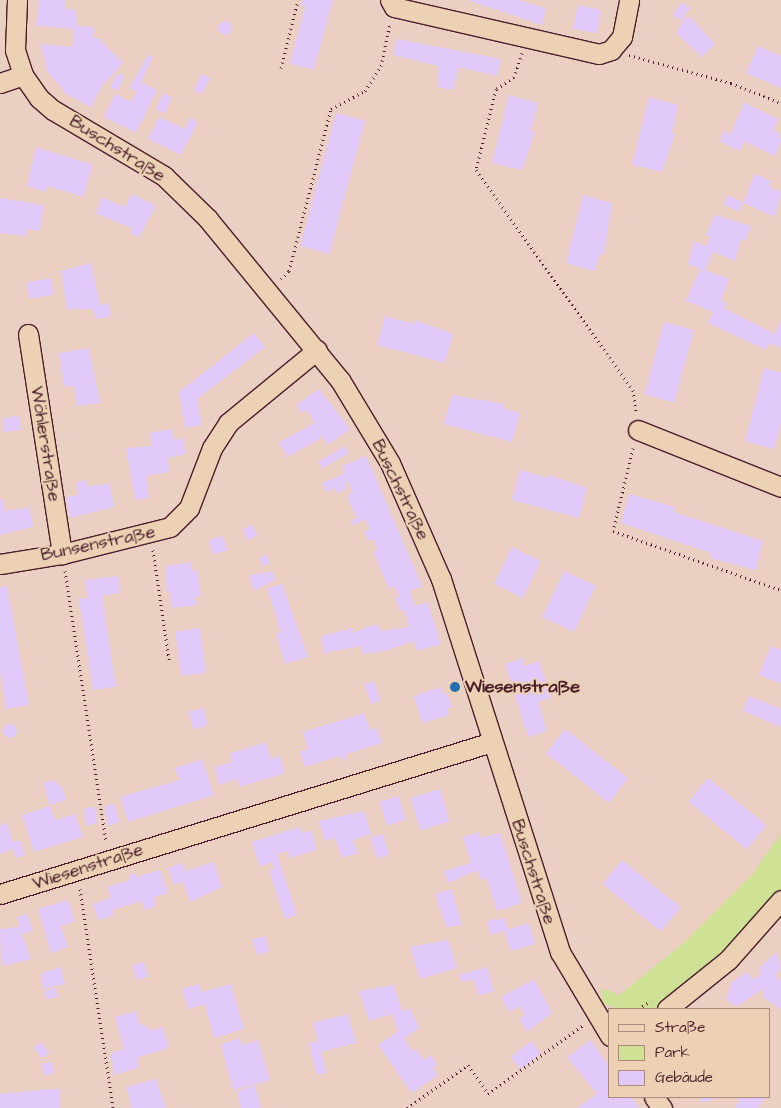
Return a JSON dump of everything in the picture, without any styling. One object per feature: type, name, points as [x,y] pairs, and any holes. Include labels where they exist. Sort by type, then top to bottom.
[{"type":"street","name":"Buschstraße","points":[[17,0],[15,50],[23,76],[53,110],[164,176],[208,219],[317,350],[390,462],[441,579],[560,952],[608,1033]]},
{"type":"street","points":[[392,3],[599,54],[611,50],[622,37],[629,0]]},
{"type":"street","points":[[0,83],[23,76]]},
{"type":"street","name":"Wöhlerstraße","points":[[28,334],[62,554]]},
{"type":"street","name":"Bunsenstraße","points":[[0,564],[62,554],[151,535],[170,528],[189,508],[212,448],[228,423],[317,350]]},
{"type":"street","points":[[638,430],[781,487]]},
{"type":"street","name":"Wiesenstraße","points":[[0,894],[492,742]]},
{"type":"street","points":[[668,1008],[728,960],[781,900]]},
{"type":"path","points":[[281,68],[298,0]]},
{"type":"path","points":[[269,290],[289,271],[331,109],[365,91],[380,66],[392,3]]},
{"type":"path","points":[[526,37],[514,77],[496,89],[476,170],[633,390],[638,430],[613,531],[781,590]]},
{"type":"path","points":[[611,50],[731,83],[781,102]]},
{"type":"path","points":[[151,535],[168,660]]},
{"type":"path","points":[[62,554],[108,860]]},
{"type":"path","points":[[77,871],[113,1108]]},
{"type":"path","points":[[407,1108],[468,1065],[488,1094],[596,1015]]},
{"type":"green space","points":[[781,833],[781,898],[681,995],[657,1008],[619,1008],[603,1004],[601,988],[619,995],[680,946],[754,872]]},
{"type":"building","points":[[39,0],[65,0],[65,9],[76,10],[77,26],[94,27],[93,38],[98,38],[123,63],[102,86],[91,107],[66,94],[47,71],[41,44],[73,47],[74,29],[36,26]]},
{"type":"building","points":[[302,0],[333,0],[314,70],[290,64],[305,7],[301,6]]},
{"type":"building","points":[[467,0],[518,0],[546,8],[542,25]]},
{"type":"building","points":[[682,2],[690,8],[680,21],[672,15]]},
{"type":"building","points":[[578,5],[601,10],[596,33],[573,28]]},
{"type":"building","points":[[690,17],[715,44],[702,57],[676,33],[685,18]]},
{"type":"building","points":[[222,21],[228,21],[232,28],[228,35],[222,35],[218,31],[218,25]]},
{"type":"building","points":[[397,39],[501,59],[497,76],[459,67],[453,90],[438,87],[438,66],[393,55]]},
{"type":"building","points":[[758,46],[781,56],[781,88],[746,73]]},
{"type":"building","points":[[148,55],[153,57],[141,82],[157,90],[136,133],[104,117],[115,94],[131,102],[136,92],[129,88]]},
{"type":"building","points":[[118,73],[125,77],[117,91],[110,87]]},
{"type":"building","points":[[202,74],[210,78],[202,94],[194,90]]},
{"type":"building","points":[[163,93],[172,97],[165,114],[156,109]]},
{"type":"building","points":[[509,95],[538,103],[531,131],[535,132],[522,170],[492,163]]},
{"type":"building","points":[[649,97],[678,105],[672,133],[675,134],[662,172],[632,165]]},
{"type":"building","points":[[744,102],[778,119],[773,130],[779,133],[781,141],[775,156],[744,141],[740,151],[720,142],[723,131],[731,134]]},
{"type":"building","points":[[336,113],[365,121],[329,254],[300,246]]},
{"type":"building","points":[[159,117],[185,129],[190,118],[198,122],[181,155],[148,139]]},
{"type":"building","points":[[36,147],[93,165],[83,197],[47,186],[46,192],[27,186]]},
{"type":"building","points":[[755,174],[771,181],[769,187],[781,192],[775,217],[743,203]]},
{"type":"building","points":[[132,194],[156,206],[139,237],[131,234],[132,228],[96,214],[101,197],[125,207]]},
{"type":"building","points":[[583,195],[612,203],[604,255],[599,254],[595,271],[566,263]]},
{"type":"building","points":[[728,195],[743,203],[739,212],[724,205]]},
{"type":"building","points":[[0,198],[44,205],[40,231],[27,229],[26,236],[0,233]]},
{"type":"building","points":[[715,215],[751,226],[745,241],[741,239],[735,261],[713,252],[705,270],[729,279],[721,300],[726,303],[724,308],[775,334],[781,320],[781,348],[769,343],[766,350],[708,323],[713,312],[686,301],[700,269],[688,264],[694,241],[706,246],[710,237],[706,235]]},
{"type":"building","points":[[91,263],[100,305],[109,303],[111,317],[95,319],[93,309],[67,309],[61,271]]},
{"type":"building","points":[[51,278],[54,295],[29,299],[26,282]]},
{"type":"building","points":[[385,316],[414,324],[415,320],[453,334],[445,363],[377,345]]},
{"type":"building","points":[[664,322],[694,330],[675,402],[645,394]]},
{"type":"building","points":[[254,333],[265,347],[197,399],[202,425],[185,428],[179,392]]},
{"type":"building","points":[[89,348],[100,403],[77,406],[74,386],[64,387],[59,353]]},
{"type":"building","points":[[764,368],[781,373],[781,423],[774,449],[745,441]]},
{"type":"building","points":[[319,389],[350,429],[328,445],[320,434],[320,439],[287,457],[279,442],[315,423],[306,410],[302,413],[296,405]]},
{"type":"building","points":[[452,395],[504,404],[503,408],[520,413],[512,442],[444,424]]},
{"type":"building","points":[[19,416],[21,430],[4,432],[2,418]]},
{"type":"building","points":[[172,429],[174,440],[183,438],[186,454],[167,458],[170,472],[146,476],[149,498],[135,500],[126,448],[152,446],[150,433]]},
{"type":"building","points":[[345,446],[349,453],[322,468],[318,462]]},
{"type":"building","points":[[366,456],[422,586],[410,591],[415,606],[428,602],[441,644],[417,651],[414,641],[385,651],[362,654],[361,646],[324,653],[321,636],[353,628],[353,633],[376,624],[381,631],[409,627],[404,609],[400,611],[395,598],[399,596],[395,586],[389,589],[373,552],[378,550],[373,539],[368,541],[364,532],[370,529],[366,520],[352,525],[350,521],[357,518],[350,504],[348,494],[353,492],[348,482],[345,484],[347,489],[337,493],[335,488],[326,492],[322,483],[345,473],[342,466]]},
{"type":"building","points":[[520,470],[548,478],[549,475],[587,488],[579,518],[512,500]]},
{"type":"building","points":[[86,480],[87,487],[110,483],[114,507],[70,518],[66,497],[78,495],[76,482]]},
{"type":"building","points":[[629,494],[675,507],[674,512],[763,541],[756,570],[710,558],[711,553],[621,523]]},
{"type":"building","points":[[0,499],[3,499],[5,511],[30,507],[33,527],[0,535]]},
{"type":"building","points":[[253,525],[257,536],[247,540],[243,529]]},
{"type":"building","points":[[223,536],[227,550],[213,555],[209,540]]},
{"type":"building","points":[[512,547],[541,561],[523,598],[494,584]]},
{"type":"building","points":[[267,555],[270,564],[262,566],[259,557]]},
{"type":"building","points":[[191,562],[192,571],[197,570],[201,596],[195,597],[197,605],[172,608],[170,591],[166,592],[166,566]]},
{"type":"building","points":[[272,571],[275,580],[254,591],[249,576],[263,572],[265,580],[264,573]]},
{"type":"building","points":[[564,571],[596,586],[574,632],[542,617]]},
{"type":"building","points":[[118,576],[120,593],[102,596],[116,687],[93,690],[79,599],[88,598],[85,580]]},
{"type":"building","points":[[282,584],[308,657],[285,664],[276,634],[281,632],[267,588]]},
{"type":"building","points":[[7,586],[29,705],[6,709],[0,670],[0,587]]},
{"type":"building","points":[[200,628],[206,673],[182,676],[175,631]]},
{"type":"building","points":[[771,646],[781,650],[781,684],[759,675]]},
{"type":"building","points":[[523,658],[525,666],[539,661],[551,698],[538,702],[547,731],[528,737],[505,664]]},
{"type":"building","points":[[374,681],[380,701],[371,704],[364,684]]},
{"type":"building","points":[[441,687],[443,694],[447,693],[452,707],[447,709],[449,715],[422,723],[414,696]]},
{"type":"building","points":[[749,696],[781,709],[781,727],[743,711]]},
{"type":"building","points":[[203,708],[208,725],[194,729],[189,712]]},
{"type":"building","points":[[364,713],[370,730],[377,728],[382,743],[347,754],[344,762],[340,756],[305,767],[300,752],[308,749],[303,732]]},
{"type":"building","points":[[7,724],[13,724],[17,731],[13,738],[7,738],[3,734],[3,728]]},
{"type":"building","points":[[565,729],[628,778],[609,803],[546,753]]},
{"type":"building","points":[[266,742],[271,759],[280,756],[285,773],[240,787],[237,779],[219,785],[214,767],[232,762],[229,754]]},
{"type":"building","points":[[202,759],[214,795],[128,822],[120,797],[179,780],[175,768]]},
{"type":"building","points":[[708,778],[766,825],[747,849],[688,802]]},
{"type":"building","points":[[54,780],[63,789],[66,800],[50,805],[43,783]]},
{"type":"building","points":[[440,789],[450,822],[420,831],[410,798]]},
{"type":"building","points":[[399,796],[406,820],[387,826],[380,802]]},
{"type":"building","points":[[114,804],[120,822],[108,826],[105,806]]},
{"type":"building","points":[[50,806],[55,820],[75,814],[83,837],[34,852],[22,815]]},
{"type":"building","points":[[95,807],[97,824],[86,825],[84,808]]},
{"type":"building","points":[[364,811],[371,834],[353,840],[358,853],[342,858],[335,838],[325,841],[319,821]]},
{"type":"building","points":[[7,823],[13,842],[20,840],[25,855],[16,858],[13,849],[0,854],[0,825]]},
{"type":"building","points":[[299,827],[303,833],[311,830],[317,850],[290,858],[288,851],[277,854],[297,915],[285,919],[269,871],[274,868],[272,862],[260,867],[252,842]]},
{"type":"building","points":[[479,832],[481,838],[500,833],[522,903],[497,911],[487,878],[481,880],[478,870],[448,883],[444,871],[471,863],[463,837]]},
{"type":"building","points":[[383,834],[389,855],[377,859],[371,838]]},
{"type":"building","points":[[622,860],[680,907],[661,931],[602,884]]},
{"type":"building","points":[[214,862],[222,887],[190,902],[183,882],[174,885],[168,868],[182,863],[185,871]]},
{"type":"building","points":[[160,870],[168,893],[154,897],[156,906],[145,910],[142,901],[112,910],[113,916],[98,920],[93,904],[111,898],[107,887],[130,880],[129,875],[136,873],[137,877]]},
{"type":"building","points":[[452,889],[462,925],[446,927],[435,894]]},
{"type":"building","points":[[68,900],[75,921],[61,926],[68,947],[51,953],[38,909]]},
{"type":"building","points":[[27,914],[33,931],[22,934],[31,959],[2,966],[0,929],[20,927],[17,917]]},
{"type":"building","points":[[504,918],[508,929],[529,923],[535,944],[511,951],[504,931],[491,935],[487,921]]},
{"type":"building","points":[[265,936],[269,951],[257,955],[252,939]]},
{"type":"building","points":[[448,940],[457,968],[420,979],[410,947]]},
{"type":"building","points":[[777,952],[781,970],[775,975],[781,982],[781,1009],[764,998],[762,989],[738,1006],[731,1004],[726,999],[732,982],[747,972],[754,980],[761,973],[758,969]]},
{"type":"building","points":[[144,962],[148,976],[137,980],[132,965]]},
{"type":"building","points":[[61,967],[65,984],[43,989],[41,973]]},
{"type":"building","points":[[487,967],[494,991],[479,996],[473,979],[462,982],[459,975]]},
{"type":"building","points":[[534,979],[552,1013],[527,1032],[519,1018],[525,1016],[520,1006],[509,1012],[501,997]]},
{"type":"building","points":[[199,984],[202,992],[231,984],[244,1029],[214,1038],[205,1004],[188,1009],[182,989]]},
{"type":"building","points":[[394,985],[402,1011],[410,1008],[419,1028],[404,1039],[413,1051],[416,1049],[424,1060],[431,1055],[437,1065],[433,1068],[438,1075],[412,1093],[378,1045],[398,1031],[392,1014],[369,1021],[359,991]]},
{"type":"building","points":[[56,988],[58,997],[46,999],[44,991]]},
{"type":"building","points":[[136,1011],[139,1023],[152,1030],[163,1027],[169,1048],[138,1057],[138,1068],[114,1075],[111,1053],[124,1049],[115,1017]]},
{"type":"building","points":[[348,1014],[356,1043],[321,1052],[327,1073],[317,1075],[309,1043],[318,1041],[313,1023]]},
{"type":"building","points":[[240,1038],[242,1045],[258,1040],[270,1080],[233,1090],[221,1044]]},
{"type":"building","points":[[590,1040],[608,1064],[608,1098],[632,1098],[639,1108],[577,1108],[597,1094],[567,1057]]},
{"type":"building","points":[[531,1041],[541,1054],[520,1070],[511,1057]]},
{"type":"building","points":[[41,1042],[49,1053],[42,1059],[34,1047]]},
{"type":"building","points":[[52,1062],[54,1074],[44,1075],[42,1064]]},
{"type":"building","points":[[156,1079],[166,1108],[131,1108],[127,1087]]},
{"type":"building","points":[[255,1085],[261,1108],[241,1108],[237,1091]]},
{"type":"building","points":[[60,1089],[60,1108],[0,1108],[0,1094]]},
{"type":"building","points":[[700,1098],[715,1098],[703,1103]]},
{"type":"building","points":[[737,1098],[765,1098],[758,1108],[735,1108],[739,1101]]},
{"type":"place","name":"Wiesenstraße","points":[[455,687]]}]
